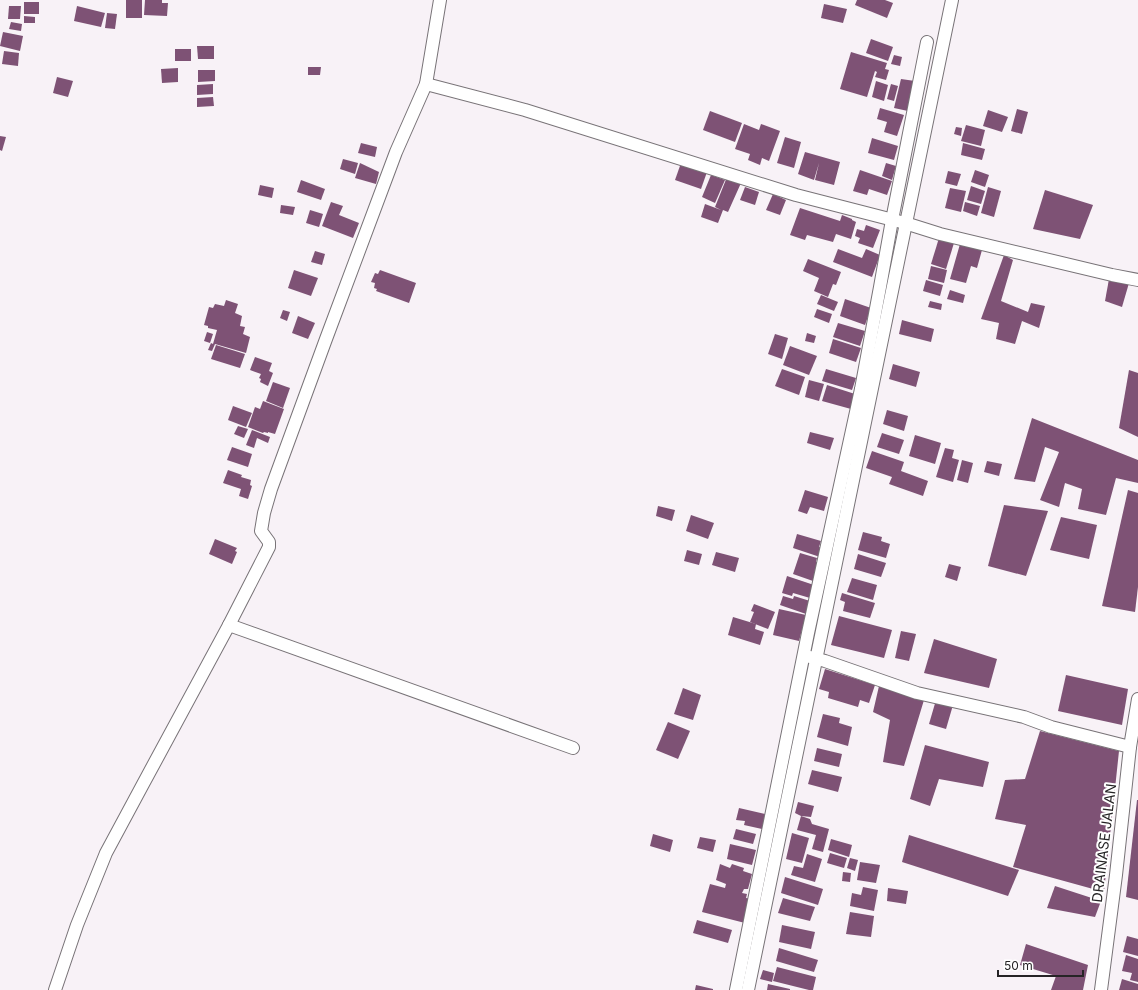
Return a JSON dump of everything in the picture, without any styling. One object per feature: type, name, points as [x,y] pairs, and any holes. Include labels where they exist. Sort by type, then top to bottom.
[{"type":"street","points":[[55,990],[77,925],[106,853],[229,625],[269,547],[269,542],[262,530],[264,513],[271,489],[396,152],[426,84],[440,0]]},
{"type":"street","points":[[736,990],[905,223],[952,0]]},
{"type":"street","points":[[748,990],[892,220],[927,42]]},
{"type":"street","points":[[426,84],[525,110],[796,195],[905,223],[940,234],[1138,280]]},
{"type":"street","points":[[229,625],[573,748]]},
{"type":"street","points":[[810,657],[917,693],[1024,717],[1051,727],[1130,747]]},
{"type":"street","name":"DRAINASE JALAN","points":[[1101,990],[1116,875],[1133,772],[1130,747],[1138,699]]},
{"type":"building","points":[[126,0],[142,0],[142,18],[126,18]]},
{"type":"building","points":[[145,0],[162,0],[162,3],[168,3],[167,16],[144,15]]},
{"type":"building","points":[[857,0],[885,0],[893,3],[887,18],[855,5]]},
{"type":"building","points":[[24,2],[39,2],[39,14],[24,14]]},
{"type":"building","points":[[824,4],[847,9],[843,23],[821,18]]},
{"type":"building","points":[[9,6],[21,6],[20,19],[8,19]]},
{"type":"building","points":[[77,6],[105,13],[101,27],[74,21]]},
{"type":"building","points":[[107,13],[117,14],[115,29],[105,28]]},
{"type":"building","points":[[24,16],[35,17],[35,23],[24,23]]},
{"type":"building","points":[[11,22],[22,24],[21,31],[9,29]]},
{"type":"building","points":[[3,32],[23,36],[20,51],[0,46]]},
{"type":"building","points":[[871,39],[893,47],[888,61],[866,53]]},
{"type":"building","points":[[197,46],[214,46],[214,59],[198,59]]},
{"type":"building","points":[[175,49],[191,49],[191,61],[175,61]]},
{"type":"building","points":[[4,51],[19,53],[18,66],[2,64]]},
{"type":"building","points":[[851,52],[887,63],[885,69],[889,70],[886,80],[875,77],[877,72],[875,71],[867,97],[840,89]]},
{"type":"building","points":[[894,55],[902,57],[900,66],[891,64]]},
{"type":"building","points":[[308,67],[321,67],[320,75],[308,75]]},
{"type":"building","points":[[178,68],[178,82],[162,83],[161,69]]},
{"type":"building","points":[[198,70],[215,70],[215,81],[198,82]]},
{"type":"building","points":[[57,77],[73,81],[68,97],[53,93]]},
{"type":"building","points":[[901,79],[915,81],[908,111],[894,108]]},
{"type":"building","points":[[876,81],[888,85],[884,101],[872,97]]},
{"type":"building","points":[[213,84],[213,94],[197,95],[197,85]]},
{"type":"building","points":[[891,84],[898,86],[894,101],[887,99]]},
{"type":"building","points":[[213,97],[214,106],[197,107],[197,98]]},
{"type":"building","points":[[880,108],[904,115],[897,136],[884,132],[887,122],[877,119]]},
{"type":"building","points":[[1017,109],[1028,112],[1022,134],[1011,131]]},
{"type":"building","points":[[988,110],[1008,117],[1002,132],[983,126]]},
{"type":"building","points":[[710,111],[742,123],[735,142],[703,130]]},
{"type":"building","points":[[744,124],[759,130],[761,124],[780,131],[769,161],[762,158],[760,165],[748,160],[750,154],[735,149]]},
{"type":"building","points":[[966,125],[985,130],[981,146],[961,141]]},
{"type":"building","points":[[956,127],[962,128],[961,136],[954,134]]},
{"type":"building","points":[[0,136],[6,137],[2,151],[0,150]]},
{"type":"building","points":[[785,137],[801,142],[794,168],[777,163]]},
{"type":"building","points":[[872,138],[898,146],[894,160],[868,153]]},
{"type":"building","points":[[361,143],[377,147],[375,157],[358,153]]},
{"type":"building","points":[[963,143],[985,149],[982,160],[961,155]]},
{"type":"building","points":[[805,152],[840,162],[834,185],[815,180],[819,163],[814,180],[798,174]]},
{"type":"building","points":[[343,159],[358,163],[355,174],[340,169]]},
{"type":"building","points":[[360,163],[379,172],[376,184],[355,178]]},
{"type":"building","points":[[681,163],[707,172],[701,189],[675,180]]},
{"type":"building","points":[[886,163],[896,166],[892,180],[882,176]]},
{"type":"building","points":[[860,170],[892,181],[887,195],[869,189],[867,195],[853,191]]},
{"type":"building","points":[[975,170],[989,175],[985,187],[971,182]]},
{"type":"building","points":[[948,171],[961,174],[957,186],[945,183]]},
{"type":"building","points":[[711,175],[725,180],[715,203],[702,197]]},
{"type":"building","points":[[727,177],[741,183],[728,212],[723,210],[718,223],[701,217],[705,204],[721,210],[715,207]]},
{"type":"building","points":[[301,180],[325,189],[321,200],[297,192]]},
{"type":"building","points":[[260,185],[274,188],[272,198],[258,195]]},
{"type":"building","points":[[971,186],[985,191],[981,204],[967,200]]},
{"type":"building","points":[[745,187],[759,192],[755,205],[740,200]]},
{"type":"building","points":[[988,187],[1001,191],[994,217],[981,213]]},
{"type":"building","points":[[950,188],[966,191],[961,212],[945,208]]},
{"type":"building","points":[[1045,190],[1093,205],[1080,239],[1033,229]]},
{"type":"building","points":[[773,194],[786,200],[780,215],[766,210]]},
{"type":"building","points":[[331,202],[343,206],[339,215],[359,223],[353,238],[322,226]]},
{"type":"building","points":[[965,202],[980,206],[977,216],[963,211]]},
{"type":"building","points":[[281,205],[295,207],[293,215],[280,213]]},
{"type":"building","points":[[800,208],[840,221],[842,215],[852,219],[856,222],[851,239],[836,234],[833,242],[807,235],[805,240],[790,235]]},
{"type":"building","points":[[310,210],[323,214],[319,227],[306,223]]},
{"type":"building","points":[[866,225],[880,230],[873,248],[858,243],[860,238],[855,236],[857,229],[864,231]]},
{"type":"building","points":[[939,238],[954,243],[946,269],[931,264]]},
{"type":"building","points":[[960,244],[982,250],[977,268],[971,266],[966,283],[950,279]]},
{"type":"building","points":[[838,249],[862,258],[866,249],[880,255],[872,277],[833,262]]},
{"type":"building","points":[[315,251],[325,254],[322,265],[311,262]]},
{"type":"building","points":[[1004,255],[1013,260],[1001,301],[1028,312],[1031,303],[1045,306],[1039,328],[1022,321],[1015,344],[996,339],[999,323],[981,319]]},
{"type":"building","points":[[808,259],[841,272],[836,285],[833,284],[828,297],[814,291],[819,278],[803,271]]},
{"type":"building","points":[[931,266],[947,270],[944,283],[928,279]]},
{"type":"building","points":[[294,270],[318,278],[311,296],[288,288]]},
{"type":"building","points":[[380,270],[416,283],[409,303],[376,291],[377,289],[374,288],[375,283],[371,282],[375,273],[378,274]]},
{"type":"building","points":[[1109,279],[1129,283],[1122,307],[1105,301]]},
{"type":"building","points":[[926,280],[943,285],[940,296],[923,291]]},
{"type":"building","points":[[950,290],[965,295],[963,303],[947,299]]},
{"type":"building","points":[[821,295],[838,302],[834,311],[817,304]]},
{"type":"building","points":[[845,299],[871,308],[865,325],[840,316]]},
{"type":"building","points":[[226,300],[238,304],[235,313],[242,316],[240,326],[245,327],[243,334],[250,337],[246,353],[215,344],[212,351],[208,350],[211,343],[213,344],[217,330],[208,328],[208,326],[204,325],[209,307],[213,308],[215,304],[224,306]]},
{"type":"building","points":[[930,301],[942,304],[941,310],[928,307]]},
{"type":"building","points":[[817,309],[832,314],[829,323],[814,317]]},
{"type":"building","points":[[283,310],[290,312],[287,321],[280,318]]},
{"type":"building","points":[[298,316],[315,323],[308,339],[292,333]]},
{"type":"building","points":[[902,320],[934,329],[931,342],[899,334]]},
{"type":"building","points":[[838,323],[865,331],[860,346],[833,337]]},
{"type":"building","points":[[207,332],[213,334],[210,343],[204,341]]},
{"type":"building","points":[[807,333],[816,336],[814,343],[805,341]]},
{"type":"building","points":[[775,334],[788,338],[782,359],[768,354]]},
{"type":"building","points":[[833,339],[861,348],[856,362],[829,353]]},
{"type":"building","points":[[216,345],[245,354],[240,368],[211,359]]},
{"type":"building","points":[[790,346],[817,356],[809,375],[783,365]]},
{"type":"building","points":[[255,357],[272,363],[269,371],[273,373],[268,386],[260,382],[261,379],[259,378],[261,374],[250,370]]},
{"type":"building","points":[[893,364],[920,372],[916,387],[889,379]]},
{"type":"building","points":[[782,369],[805,377],[799,395],[775,386]]},
{"type":"building","points":[[826,369],[856,378],[852,390],[822,381]]},
{"type":"building","points":[[1129,370],[1138,373],[1138,437],[1119,428]]},
{"type":"building","points":[[809,380],[824,384],[819,401],[805,397]]},
{"type":"building","points":[[273,382],[290,388],[283,408],[266,401]]},
{"type":"building","points":[[827,385],[855,394],[851,409],[822,401]]},
{"type":"building","points":[[263,401],[284,409],[275,434],[268,432],[263,433],[248,427],[255,407],[260,409]]},
{"type":"building","points":[[233,406],[252,413],[246,427],[228,420]]},
{"type":"building","points":[[887,410],[908,416],[904,431],[883,424]]},
{"type":"building","points":[[1032,418],[1138,460],[1138,483],[1116,478],[1106,515],[1078,509],[1082,489],[1065,483],[1059,507],[1040,500],[1059,452],[1045,447],[1035,482],[1014,479]]},
{"type":"building","points":[[238,426],[248,429],[244,438],[234,434]]},
{"type":"building","points":[[252,430],[270,437],[268,443],[257,438],[254,448],[246,445]]},
{"type":"building","points":[[810,432],[834,438],[830,450],[807,443]]},
{"type":"building","points":[[882,433],[904,440],[899,454],[877,447]]},
{"type":"building","points":[[915,435],[941,443],[935,464],[909,456]]},
{"type":"building","points":[[232,447],[252,454],[248,467],[227,460]]},
{"type":"building","points":[[945,448],[954,450],[952,458],[959,460],[953,482],[936,477]]},
{"type":"building","points":[[872,451],[904,462],[901,471],[928,481],[923,496],[889,484],[892,477],[866,468]]},
{"type":"building","points":[[962,460],[973,463],[968,483],[957,480]]},
{"type":"building","points":[[987,461],[1002,464],[999,476],[984,472]]},
{"type":"building","points":[[228,470],[242,475],[241,477],[251,480],[250,485],[252,486],[248,499],[239,496],[241,489],[223,483]]},
{"type":"building","points":[[805,490],[828,497],[824,511],[810,507],[807,514],[798,511]]},
{"type":"building","points":[[1128,490],[1138,493],[1138,587],[1135,612],[1102,606]]},
{"type":"building","points":[[1004,505],[1048,511],[1026,576],[988,566]]},
{"type":"building","points":[[658,506],[675,510],[672,521],[656,516]]},
{"type":"building","points":[[691,515],[714,523],[708,539],[686,531]]},
{"type":"building","points":[[1061,517],[1097,525],[1089,559],[1050,550]]},
{"type":"building","points":[[863,532],[882,537],[881,541],[890,544],[886,558],[858,550]]},
{"type":"building","points":[[797,534],[821,541],[819,547],[826,549],[823,558],[793,548]]},
{"type":"building","points":[[215,539],[237,548],[232,564],[209,554]]},
{"type":"building","points":[[687,550],[702,554],[699,565],[684,561]]},
{"type":"building","points":[[716,552],[739,558],[735,572],[712,565]]},
{"type":"building","points":[[800,553],[817,558],[816,562],[819,563],[813,581],[793,574]]},
{"type":"building","points":[[858,554],[886,563],[881,577],[854,569]]},
{"type":"building","points":[[949,564],[961,567],[957,581],[945,577]]},
{"type":"building","points":[[787,576],[814,585],[810,598],[793,593],[792,596],[782,593]]},
{"type":"building","points":[[852,578],[877,585],[873,600],[847,592]]},
{"type":"building","points":[[842,593],[875,603],[870,618],[843,611],[845,602],[840,600]]},
{"type":"building","points":[[783,596],[793,599],[794,596],[810,601],[806,614],[780,605]]},
{"type":"building","points":[[754,604],[775,612],[768,629],[750,622],[754,612],[751,611]]},
{"type":"building","points":[[779,609],[806,615],[799,641],[773,635]]},
{"type":"building","points":[[839,616],[892,630],[884,658],[831,645]]},
{"type":"building","points":[[733,617],[756,624],[755,629],[764,632],[760,645],[728,635]]},
{"type":"building","points":[[901,631],[916,634],[909,661],[895,658]]},
{"type":"building","points":[[934,639],[997,659],[989,688],[924,673]]},
{"type":"building","points":[[825,669],[875,685],[869,703],[860,700],[858,707],[828,698],[829,692],[819,689]]},
{"type":"building","points":[[1066,675],[1128,689],[1122,725],[1058,711]]},
{"type":"building","points":[[879,686],[924,700],[904,766],[883,762],[890,720],[873,712]]},
{"type":"building","points":[[683,688],[701,695],[693,720],[674,714]]},
{"type":"building","points":[[936,700],[953,705],[946,729],[929,724]]},
{"type":"building","points":[[823,714],[840,718],[839,723],[852,727],[848,746],[817,737]]},
{"type":"building","points":[[668,722],[690,731],[678,759],[656,750]]},
{"type":"building","points":[[1040,731],[1119,751],[1104,892],[1013,867],[1026,825],[995,819],[1005,780],[1025,779]]},
{"type":"building","points":[[925,745],[989,762],[983,787],[939,779],[930,806],[910,799]]},
{"type":"building","points":[[817,748],[842,754],[839,767],[814,761]]},
{"type":"building","points":[[812,770],[842,777],[838,792],[808,784]]},
{"type":"building","points":[[1138,800],[1138,900],[1126,897]]},
{"type":"building","points":[[798,802],[814,806],[811,817],[801,816],[795,813]]},
{"type":"building","points":[[739,808],[765,814],[762,829],[744,825],[745,821],[736,820]]},
{"type":"building","points":[[801,816],[810,819],[812,824],[829,829],[823,852],[812,849],[816,835],[797,830]]},
{"type":"building","points":[[736,829],[756,834],[753,844],[733,839]]},
{"type":"building","points":[[792,833],[809,838],[802,863],[786,859]]},
{"type":"building","points":[[653,834],[673,840],[670,852],[650,846]]},
{"type":"building","points":[[909,835],[1019,870],[1008,896],[902,862]]},
{"type":"building","points":[[700,837],[716,840],[713,852],[697,848]]},
{"type":"building","points":[[831,839],[852,845],[849,857],[828,850]]},
{"type":"building","points":[[730,844],[756,850],[752,865],[727,859]]},
{"type":"building","points":[[830,853],[847,858],[844,868],[827,863]]},
{"type":"building","points":[[807,854],[822,859],[815,882],[791,875],[794,866],[803,868]]},
{"type":"building","points":[[850,858],[858,860],[855,871],[847,868]]},
{"type":"building","points":[[860,862],[880,865],[876,883],[857,880]]},
{"type":"building","points":[[720,864],[730,868],[732,864],[744,868],[743,871],[752,874],[748,889],[744,889],[742,893],[747,894],[746,898],[752,899],[745,923],[702,912],[710,884],[725,888],[726,884],[716,880]]},
{"type":"building","points":[[843,872],[851,873],[850,882],[842,881]]},
{"type":"building","points":[[785,877],[823,889],[818,905],[781,893]]},
{"type":"building","points":[[1055,886],[1101,901],[1095,917],[1047,908]]},
{"type":"building","points":[[863,887],[878,890],[874,911],[850,906],[852,893],[861,895]]},
{"type":"building","points":[[888,888],[908,891],[906,904],[887,901]]},
{"type":"building","points":[[783,898],[815,907],[810,921],[778,913]]},
{"type":"building","points":[[850,912],[874,916],[871,937],[846,934]]},
{"type":"building","points":[[697,920],[732,930],[728,943],[693,933]]},
{"type":"building","points":[[782,925],[815,932],[811,949],[779,942]]},
{"type":"building","points":[[1127,936],[1138,939],[1138,956],[1123,952]]},
{"type":"building","points":[[1026,944],[1088,965],[1083,990],[1051,990],[1056,976],[1020,965]]},
{"type":"building","points":[[779,948],[818,960],[814,972],[776,961]]},
{"type":"building","points":[[1126,955],[1138,959],[1138,982],[1130,980],[1132,973],[1122,971]]},
{"type":"building","points":[[777,967],[816,977],[813,990],[773,981]]},
{"type":"building","points":[[763,970],[774,973],[772,982],[760,979]]},
{"type":"building","points":[[1122,979],[1138,984],[1138,990],[1119,990]]},
{"type":"building","points":[[768,984],[790,989],[790,990],[767,990]]},
{"type":"building","points":[[696,985],[713,989],[713,990],[695,990]]}]
